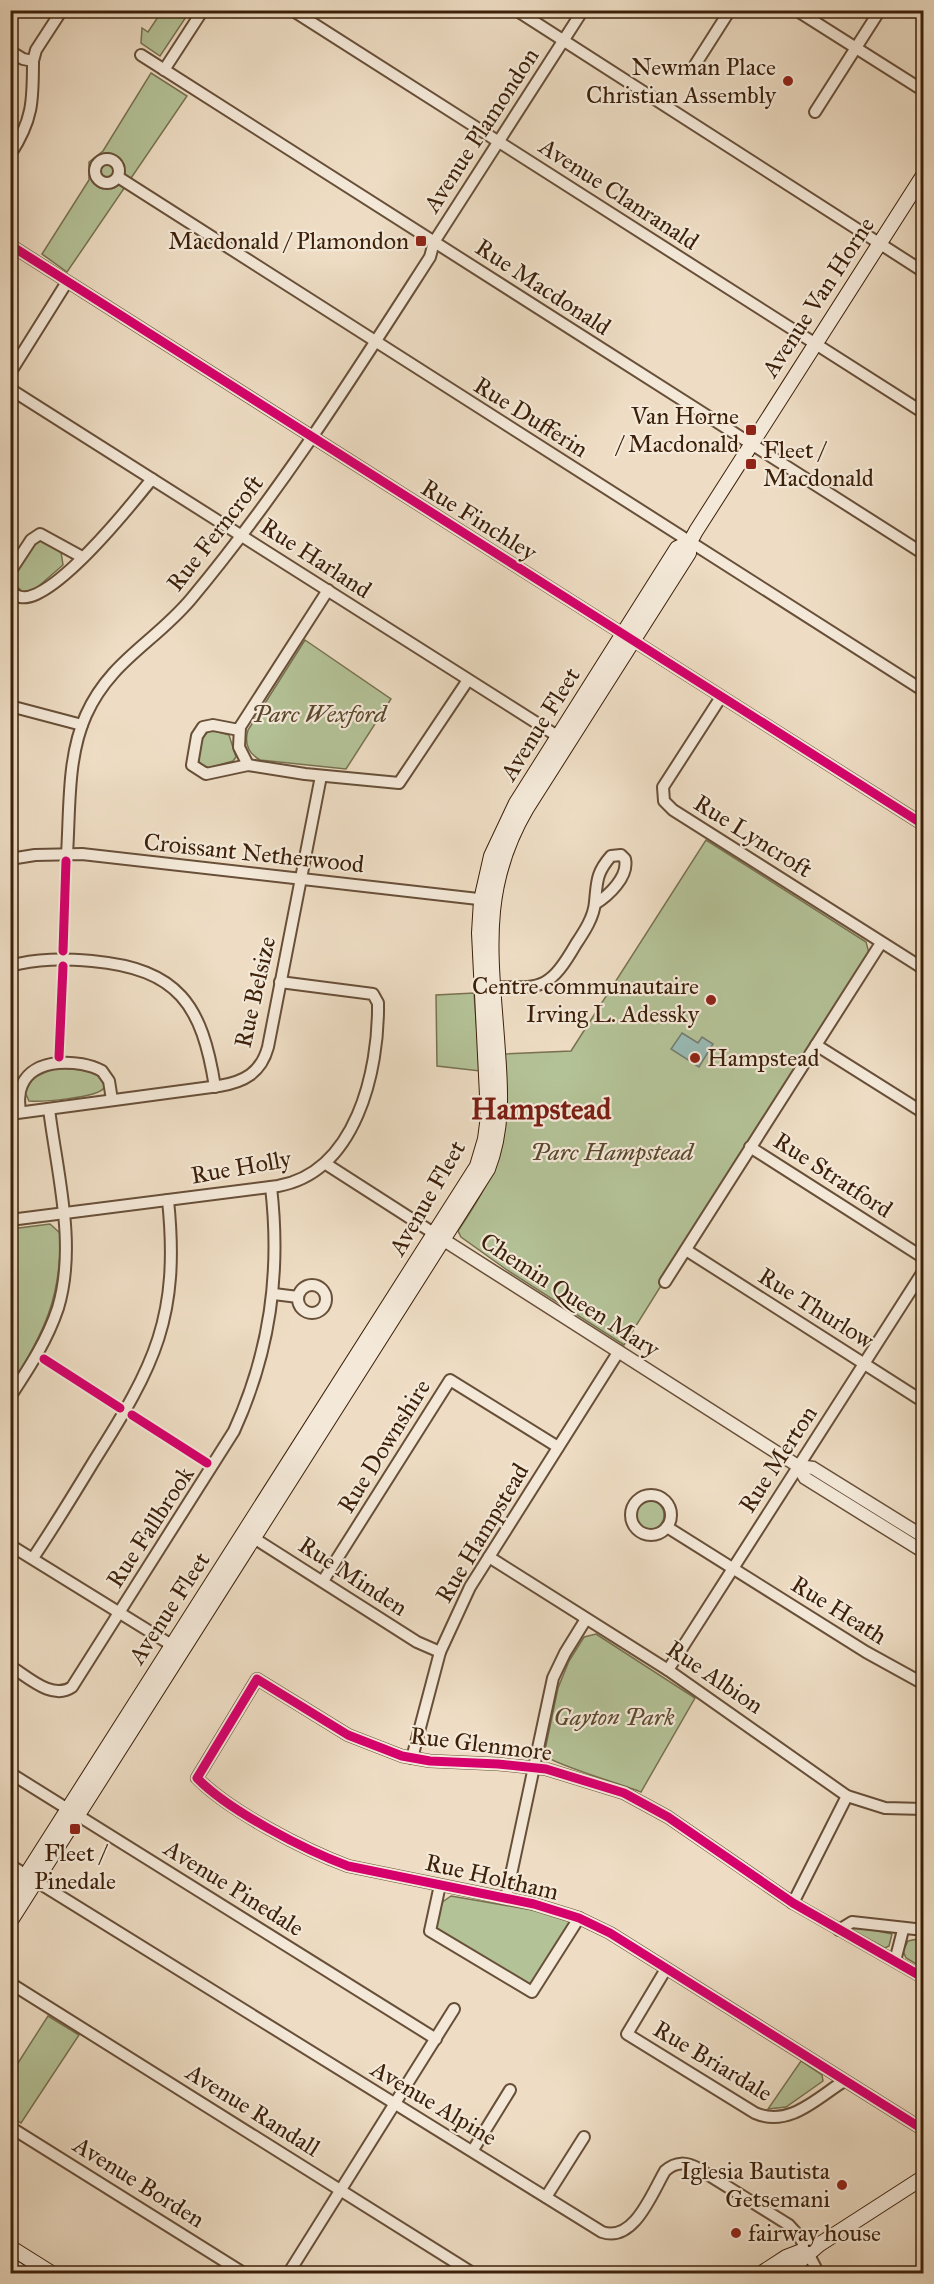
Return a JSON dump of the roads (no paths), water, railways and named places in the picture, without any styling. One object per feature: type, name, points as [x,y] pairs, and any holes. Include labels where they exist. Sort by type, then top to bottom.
[{"type":"main road","name":"Avenue Van Horne","points":[[751,445],[924,174]]},
{"type":"main road","name":"Avenue Fleet","points":[[31,1878],[440,1237],[488,1169],[499,1133],[501,1109],[488,987],[487,900],[514,830],[563,740],[628,637],[689,553],[690,542],[751,445]]},
{"type":"main road","points":[[10,1900],[31,1878]]},
{"type":"main road","points":[[10,1922],[31,1878]]},
{"type":"main road","points":[[785,2274],[807,2252],[924,2177]]},
{"type":"main road","points":[[10,2247],[53,2274]]},
{"type":"main road","points":[[760,2274],[786,2257],[807,2252]]},
{"type":"main road","points":[[10,2265],[24,2274]]},
{"type":"street","points":[[10,155],[27,128],[30,117],[33,61],[36,50],[62,10]]},
{"type":"street","points":[[164,70],[203,10]]},
{"type":"street","name":"Avenue Clanranald","points":[[292,10],[924,413]]},
{"type":"street","points":[[516,10],[924,272]]},
{"type":"street","name":"Avenue Plamondon","points":[[434,242],[583,10]]},
{"type":"street","points":[[695,65],[730,10]]},
{"type":"street","points":[[796,10],[924,92]]},
{"type":"street","points":[[815,112],[880,10]]},
{"type":"street","points":[[10,51],[23,59],[33,61]]},
{"type":"street","name":"Rue Macdonald","points":[[141,55],[924,554]]},
{"type":"street","name":"Rue Dufferin","points":[[118,177],[924,691]]},
{"type":"street","name":"Rue Ferncroft","points":[[67,854],[73,763],[82,725],[105,680],[175,618],[314,438],[430,257],[434,242]]},
{"type":"street","name":"Rue Finchley","points":[[12,246],[924,825]]},
{"type":"street","points":[[10,373],[68,282]]},
{"type":"street","name":"Rue Harland","points":[[10,389],[563,740]]},
{"type":"street","points":[[10,588],[19,596],[35,596],[108,533],[152,479]]},
{"type":"street","points":[[10,572],[31,540],[40,534],[82,557]]},
{"type":"street","points":[[248,765],[239,747],[239,730],[328,590]]},
{"type":"street","points":[[239,730],[213,725],[203,727],[197,736],[192,765],[206,774],[248,765],[321,776],[399,783],[468,680]]},
{"type":"street","name":"Rue Lyncroft","points":[[721,697],[663,787],[664,801],[673,810],[924,969]]},
{"type":"street","points":[[10,706],[82,725]]},
{"type":"street","name":"Rue Belsize","points":[[112,1100],[109,1081],[102,1071],[68,1064],[48,1065],[32,1072],[21,1085],[15,1113],[215,1087],[244,1080],[261,1063],[268,1047],[321,776]]},
{"type":"street","name":"Croissant Netherwood","points":[[10,859],[67,854],[487,900]]},
{"type":"street","points":[[488,987],[535,985],[551,980],[586,927],[596,904]]},
{"type":"street","points":[[665,1282],[881,943]]},
{"type":"street","points":[[10,966],[37,960],[79,960],[130,967],[162,980],[186,1002],[204,1030],[215,1087]]},
{"type":"street","name":"Rue Holly","points":[[10,1220],[271,1187],[299,1180],[326,1164],[356,1117],[368,1092],[378,1003],[373,994],[280,982]]},
{"type":"street","points":[[816,1045],[924,1113]]},
{"type":"street","points":[[10,1396],[37,1356],[58,1308],[66,1263],[63,1214],[49,1109]]},
{"type":"street","name":"Rue Stratford","points":[[750,1148],[924,1258]]},
{"type":"street","name":"Chemin Queen Mary","points":[[326,1164],[798,1466],[813,1468],[924,1537]]},
{"type":"street","name":"Rue Fallbrook","points":[[10,1666],[52,1691],[68,1690],[76,1683],[234,1431],[257,1375],[270,1321],[274,1294],[276,1247],[271,1187]]},
{"type":"street","points":[[33,1558],[134,1399],[154,1356],[165,1317],[172,1272],[168,1200]]},
{"type":"street","name":"Rue Thurlow","points":[[686,1250],[924,1402]]},
{"type":"street","name":"Rue Merton","points":[[668,1670],[924,1270]]},
{"type":"street","points":[[274,1294],[298,1297]]},
{"type":"street","name":"Rue Hampstead","points":[[412,1758],[440,1652],[464,1598],[619,1352]]},
{"type":"street","name":"Rue Downshire","points":[[323,1581],[450,1380],[558,1447]]},
{"type":"street","name":"Chemin Queen Mary","points":[[798,1466],[805,1478],[924,1552]]},
{"type":"street","name":"Rue Heath","points":[[667,1527],[866,1652],[924,1684]]},
{"type":"street","name":"Rue Minden","points":[[250,1535],[417,1642],[440,1652]]},
{"type":"street","points":[[10,1545],[177,1648]]},
{"type":"street","name":"Rue Albion","points":[[489,1557],[668,1670],[847,1796],[885,1808],[924,1809]]},
{"type":"street","points":[[506,1898],[553,1678],[586,1618]]},
{"type":"street","name":"Rue Glenmore","points":[[197,1778],[257,1679],[348,1735],[387,1751],[412,1758],[533,1768],[596,1782],[637,1799],[668,1817],[793,1903],[924,1978]]},
{"type":"street","name":"Avenue Pinedale","points":[[10,1773],[436,2039]]},
{"type":"street","name":"Rue Holtham","points":[[197,1778],[252,1817],[314,1853],[348,1866],[506,1898],[579,1918],[610,1933],[924,2130]]},
{"type":"street","points":[[793,1903],[847,1796]]},
{"type":"street","name":"Avenue Alpine","points":[[10,1865],[602,2232],[619,2233],[632,2224],[665,2171],[673,2165],[685,2163],[699,2169],[785,2222],[794,2229],[807,2252]]},
{"type":"street","points":[[440,1885],[430,1931],[532,1992],[579,1918]]},
{"type":"street","points":[[839,1930],[852,1922],[903,1930],[924,1930]]},
{"type":"street","points":[[895,1961],[903,1930]]},
{"type":"street","name":"Rue Briardale","points":[[666,1969],[627,2034],[755,2114],[772,2119],[794,2114],[844,2081]]},
{"type":"street","name":"Avenue Randall","points":[[10,1983],[474,2274]]},
{"type":"street","points":[[288,2274],[454,2008]]},
{"type":"street","points":[[473,2150],[510,2090]]},
{"type":"street","name":"Avenue Borden","points":[[10,2127],[245,2274]]},
{"type":"street","points":[[546,2197],[584,2137]]},
{"type":"street","points":[[807,2252],[819,2274]]},
{"type":"water","name":"Hampstead","points":[[682,1033],[698,1043],[702,1037],[713,1044],[699,1067],[671,1049]]},
{"type":"place","name":"Newman Place Christian Assembly","points":[[788,81]]},
{"type":"place","name":"Macdonald / Plamondon","points":[[421,241]]},
{"type":"place","name":"Van Horne / Macdonald","points":[[751,430]]},
{"type":"place","name":"Fleet / Macdonald","points":[[751,464]]},
{"type":"place","name":"Centre communautaire Irving L. Adessky","points":[[711,1000]]},
{"type":"place","name":"Hampstead","points":[[695,1058]]},
{"type":"place","name":"Fleet / Pinedale","points":[[75,1829]]},
{"type":"place","name":"Iglesia Bautista Getsemani","points":[[842,2185]]},
{"type":"place","name":"fairway house","points":[[736,2233]]},
{"type":"district","name":"Hampstead","points":[[541,1109]]},
{"type":"park label","name":"Parc Wexford","points":[[319,714]]},
{"type":"park label","name":"Parc Hampstead","points":[[612,1152]]},
{"type":"park label","name":"Gayton Park","points":[[614,1717]]}]
